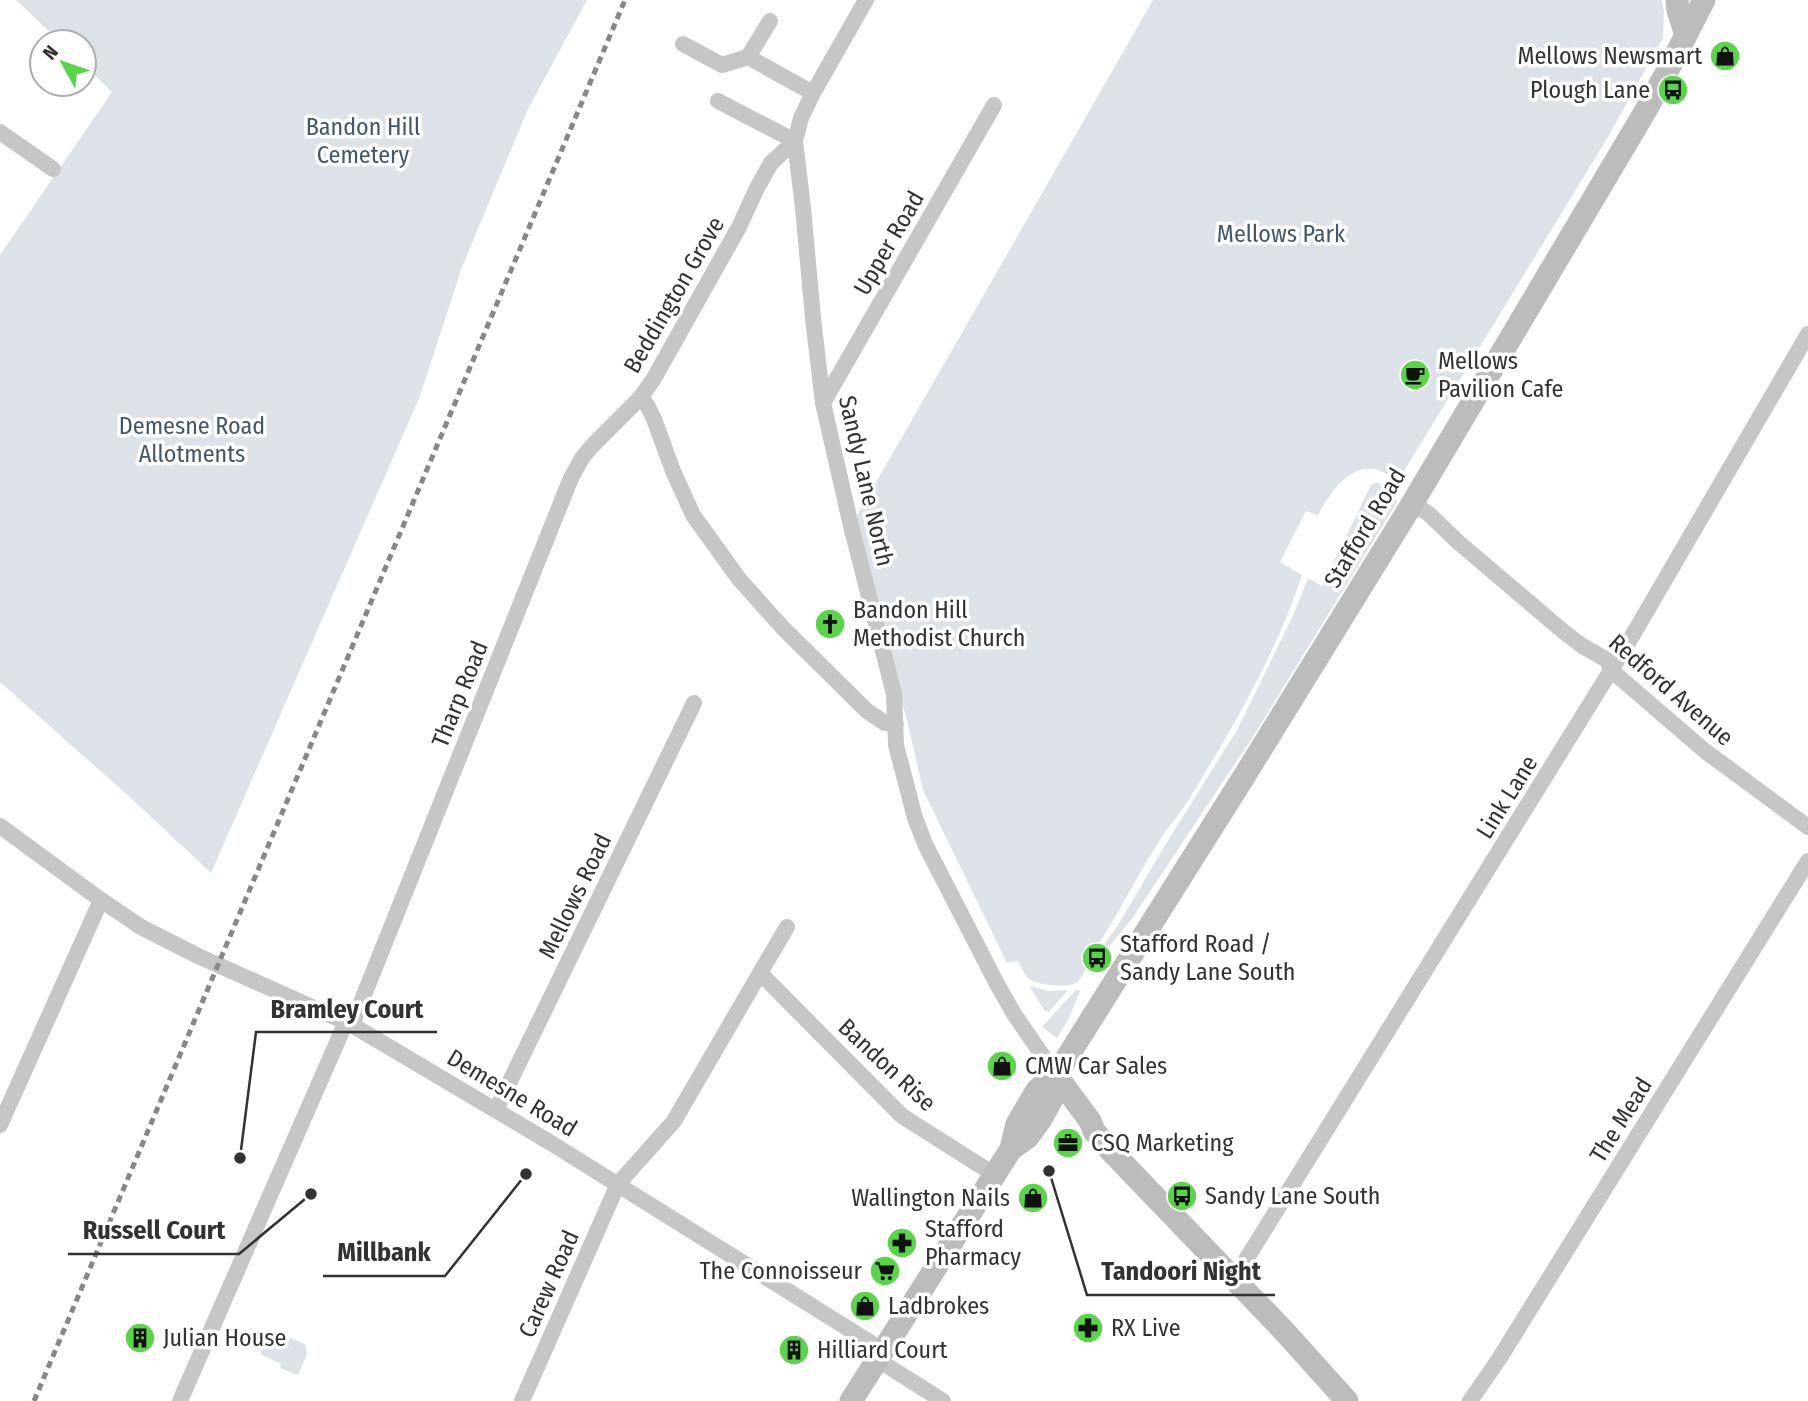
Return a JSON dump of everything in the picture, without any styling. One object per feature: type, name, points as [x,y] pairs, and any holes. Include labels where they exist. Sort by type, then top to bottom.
[{"type":"main road","points":[[1677,0],[1686,35]]},
{"type":"main road","name":"Stafford Road","points":[[851,1401],[1011,1149],[1017,1124],[1037,1090],[1056,1075],[1412,503],[1646,110],[1704,0]]},
{"type":"main road","points":[[1056,1075],[1094,1130],[1347,1401]]},
{"type":"main road","name":"Stafford Road","points":[[1011,1149],[1028,1137],[1041,1119],[1055,1094],[1056,1075]]},
{"type":"main road","points":[[1041,1119],[1063,1114],[1094,1130]]},
{"type":"street","name":"Sandy Lane North","points":[[866,0],[813,93],[794,141],[823,403],[894,694],[896,745],[915,818],[926,846],[1014,1014],[1056,1075]]},
{"type":"street","points":[[683,44],[722,65],[748,57],[769,21]]},
{"type":"street","points":[[748,57],[813,93]]},
{"type":"street","points":[[718,101],[794,141]]},
{"type":"street","name":"Upper Road","points":[[823,403],[994,105]]},
{"type":"street","points":[[0,132],[53,169]]},
{"type":"street","name":"Beddington Grove","points":[[794,141],[771,163],[739,227],[653,380],[640,398],[654,418],[673,471],[693,515],[739,579],[783,628],[867,711],[885,723],[896,724]]},
{"type":"street","name":"Link Lane","points":[[1234,1279],[1612,671],[1808,334]]},
{"type":"street","name":"Tharp Road","points":[[180,1401],[349,1023],[571,478],[592,446],[640,398]]},
{"type":"street","name":"Redford Avenue","points":[[1412,503],[1429,514],[1563,632],[1607,660],[1612,671],[1705,751],[1808,827]]},
{"type":"street","name":"Mellows Road","points":[[496,1110],[694,703]]},
{"type":"street","name":"Demesne Road","points":[[0,827],[101,900],[160,937],[349,1023],[618,1184],[881,1356],[943,1401]]},
{"type":"street","name":"The Mead","points":[[1470,1401],[1528,1313],[1808,861]]},
{"type":"street","points":[[0,1125],[101,900]]},
{"type":"street","points":[[618,1184],[674,1121],[787,927]]},
{"type":"street","name":"Bandon Rise","points":[[760,973],[902,1116],[995,1175]]},
{"type":"street","name":"Carew Road","points":[[522,1401],[618,1184]]},
{"type":"green space","name":"Demesne Road Allotments","points":[[16,0],[587,0],[528,109],[462,267],[420,396],[211,873],[0,682],[0,255],[112,92],[98,78],[98,28],[45,28]]},
{"type":"green space","name":"Mellows Park","points":[[1153,0],[1662,0],[1663,38],[1608,137],[1398,481],[1383,472],[1364,469],[1340,483],[1318,515],[1306,511],[1280,562],[1302,575],[1273,649],[1249,696],[1190,797],[1147,860],[1082,976],[1072,985],[1052,985],[1029,979],[1018,961],[1007,963],[923,790],[907,720],[851,526]]},
{"type":"green space","points":[[1376,482],[1390,489],[1397,502],[1254,735],[1131,920],[1107,949],[1103,946],[1237,730],[1292,618],[1308,578],[1322,586],[1371,485]]},
{"type":"green space","points":[[1030,986],[1049,991],[1068,990],[1049,1012],[1044,1010]]},
{"type":"green space","points":[[1076,990],[1080,991],[1057,1038],[1042,1027]]},
{"type":"green space","points":[[291,1338],[305,1344],[307,1354],[298,1375],[280,1368],[281,1364],[261,1353],[265,1342],[271,1344]]},
{"type":"railway","points":[[34,1401],[625,0]]},
{"type":"place","name":"Mellows Newsmart","points":[[1725,56]]},
{"type":"place","name":"Plough Lane","points":[[1673,90]]},
{"type":"place","name":"Mellows Pavilion Cafe","points":[[1415,375]]},
{"type":"place","name":"Bandon Hill Methodist Church","points":[[830,624]]},
{"type":"place","name":"Stafford Road / Sandy Lane South","points":[[1097,958]]},
{"type":"place","name":"CMW Car Sales","points":[[1002,1066]]},
{"type":"place","name":"CSQ Marketing","points":[[1068,1143]]},
{"type":"place","name":"Bramley Court","points":[[240,1158]]},
{"type":"place","name":"Tandoori Night","points":[[1049,1171]]},
{"type":"place","name":"Millbank","points":[[526,1174]]},
{"type":"place","name":"Russell Court","points":[[311,1194]]},
{"type":"place","name":"Sandy Lane South","points":[[1182,1196]]},
{"type":"place","name":"Wallington Nails","points":[[1033,1198]]},
{"type":"place","name":"Stafford Pharmacy","points":[[902,1243]]},
{"type":"place","name":"The Connoisseur","points":[[885,1271]]},
{"type":"place","name":"Ladbrokes","points":[[865,1306]]},
{"type":"place","name":"RX Live","points":[[1088,1328]]},
{"type":"place","name":"Julian House","points":[[140,1338]]},
{"type":"place","name":"Hilliard Court","points":[[794,1350]]},
{"type":"park label","name":"Bandon Hill Cemetery","points":[[363,141]]}]
